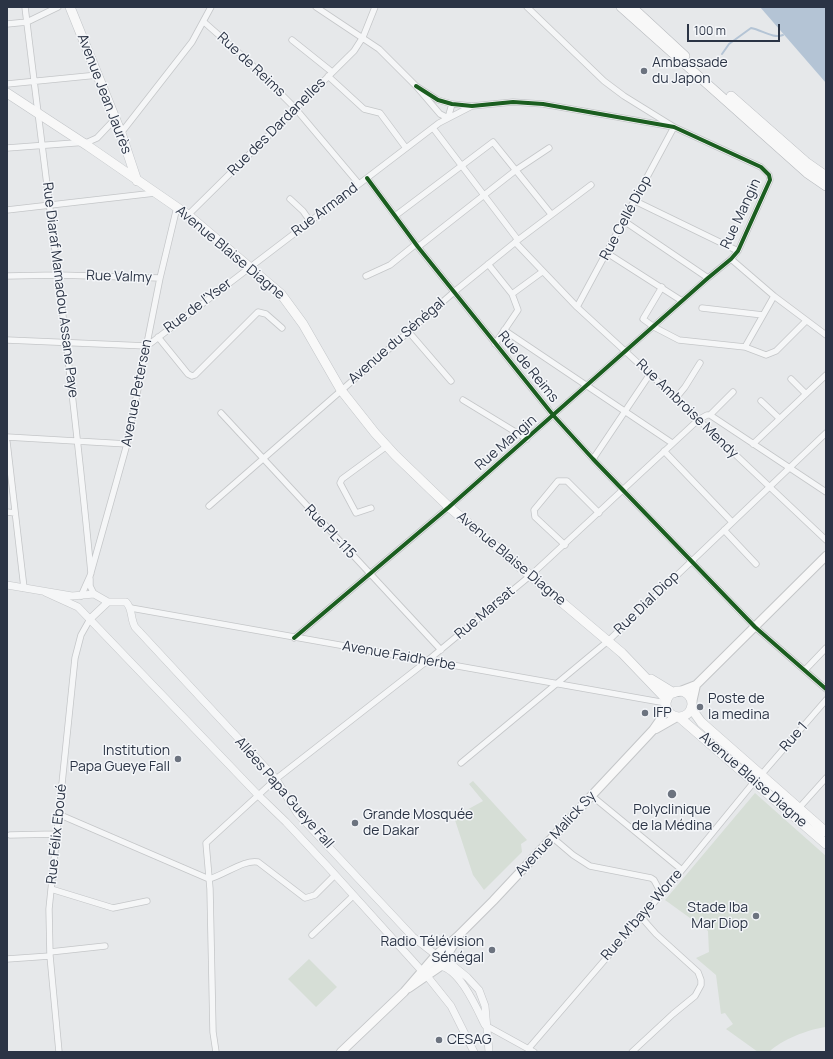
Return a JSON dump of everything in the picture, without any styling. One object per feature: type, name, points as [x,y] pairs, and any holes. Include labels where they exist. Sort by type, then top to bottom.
[{"type":"main road","name":"Avenue Jean Jaurès","points":[[70,7],[121,133],[137,182]]},
{"type":"main road","points":[[621,7],[807,173],[826,186]]},
{"type":"main road","points":[[632,7],[806,162],[826,176]]},
{"type":"main road","name":"Avenue Blaise Diagne","points":[[7,93],[188,215],[280,294],[291,306],[341,390],[387,446],[449,507],[608,641],[645,675],[667,703]]},
{"type":"main road","points":[[696,685],[692,705],[687,715],[678,717],[670,713],[667,703],[676,692],[696,685],[826,556]]},
{"type":"main road","name":"Avenue Blaise Diagne","points":[[645,675],[676,692]]},
{"type":"main road","points":[[676,692],[688,696],[692,705]]},
{"type":"main road","name":"Avenue Malick Sy","points":[[424,973],[436,955],[458,936],[653,730],[662,717],[667,703]]},
{"type":"main road","name":"Avenue Blaise Diagne","points":[[692,705],[701,722],[826,832]]},
{"type":"main road","name":"Avenue Blaise Diagne","points":[[678,717],[826,844]]},
{"type":"main road","name":"Avenue Malick Sy","points":[[653,730],[678,717]]},
{"type":"main road","name":"Avenue Malick Sy","points":[[444,963],[458,936]]},
{"type":"main road","points":[[341,1052],[424,973],[444,963],[436,955]]},
{"type":"street","name":"Rue Diaraf Mamadou Assane Paye","points":[[25,7],[79,441],[90,575]]},
{"type":"street","points":[[7,24],[27,22],[58,7]]},
{"type":"street","points":[[121,133],[192,42],[211,7]]},
{"type":"street","points":[[316,7],[363,37],[392,60],[440,114],[448,118],[452,104]]},
{"type":"street","name":"Rue des Dardanelles","points":[[188,215],[354,51],[363,37],[376,7]]},
{"type":"street","points":[[527,7],[604,81],[624,96],[674,127]]},
{"type":"street","name":"Rue de Reims","points":[[204,22],[247,60],[296,108],[359,184]]},
{"type":"street","points":[[292,40],[330,74],[364,109],[380,113],[406,148]]},
{"type":"street","points":[[7,84],[98,75]]},
{"type":"street","points":[[416,86],[444,102],[452,104],[472,106],[514,102],[543,104],[674,127]]},
{"type":"street","points":[[439,123],[444,102]]},
{"type":"street","name":"Rue Armand","points":[[249,267],[439,123],[472,106]]},
{"type":"street","points":[[7,148],[83,143],[97,138],[115,119]]},
{"type":"street","name":"Rue Mangin","points":[[294,638],[449,507],[708,278],[732,259],[738,251],[768,185],[769,175],[761,167],[674,127]]},
{"type":"street","name":"Rue Cellé Diop","points":[[577,308],[674,127]]},
{"type":"street","name":"Rue Ambroise Mendy","points":[[433,128],[517,241],[542,272],[577,308],[626,351],[769,488],[826,540]]},
{"type":"street","points":[[395,216],[493,142],[552,214]]},
{"type":"street","points":[[366,276],[390,265],[516,170],[549,148]]},
{"type":"street","name":"Rue de Reims","points":[[367,178],[417,246],[553,415],[593,459],[755,626],[826,689]]},
{"type":"street","name":"Avenue du Sénégal","points":[[209,506],[262,458],[454,292],[517,241],[591,185]]},
{"type":"street","points":[[7,210],[155,193]]},
{"type":"street","points":[[290,200],[303,211],[310,221]]},
{"type":"street","points":[[635,201],[738,251]]},
{"type":"street","name":"Avenue Petersen","points":[[81,596],[90,575],[127,444],[160,278],[177,207]]},
{"type":"street","points":[[624,221],[708,278]]},
{"type":"street","points":[[607,253],[682,301]]},
{"type":"street","points":[[732,259],[774,296],[826,335]]},
{"type":"street","points":[[488,264],[512,294],[518,310],[495,344]]},
{"type":"street","name":"Rue de l'Yser","points":[[147,346],[249,267]]},
{"type":"street","points":[[512,294],[542,272]]},
{"type":"street","name":"Rue Valmy","points":[[7,276],[58,275],[160,278]]},
{"type":"street","points":[[662,287],[643,316],[645,321],[654,327],[680,340],[745,347],[761,354],[772,353],[806,321]]},
{"type":"street","points":[[745,347],[774,296]]},
{"type":"street","points":[[702,308],[764,315]]},
{"type":"street","points":[[158,337],[188,374],[192,376],[195,375],[258,312],[266,314],[282,328]]},
{"type":"street","points":[[504,330],[672,443]]},
{"type":"street","points":[[408,331],[451,382]]},
{"type":"street","points":[[7,340],[147,346]]},
{"type":"street","points":[[676,398],[685,387],[700,363]]},
{"type":"street","points":[[593,459],[650,374]]},
{"type":"street","points":[[753,444],[826,375]]},
{"type":"street","points":[[792,379],[806,394]]},
{"type":"street","points":[[733,392],[710,415],[826,492]]},
{"type":"street","points":[[463,400],[526,439]]},
{"type":"street","points":[[762,401],[780,418]]},
{"type":"street","name":"Rue PL-115","points":[[221,413],[441,650]]},
{"type":"street","name":"Rue Marsat","points":[[209,879],[206,843],[276,779],[441,650],[531,575],[624,490],[672,443],[698,420],[710,415]]},
{"type":"street","name":"Rue Dial Diop","points":[[461,763],[608,641],[826,434]]},
{"type":"street","points":[[7,437],[127,444]]},
{"type":"street","points":[[7,442],[24,588]]},
{"type":"street","points":[[371,508],[356,512],[340,483],[387,446]]},
{"type":"street","points":[[664,451],[732,522]]},
{"type":"street","points":[[565,545],[535,517],[534,513],[534,510],[558,481],[567,481],[599,513]]},
{"type":"street","points":[[7,512],[16,513]]},
{"type":"street","points":[[724,530],[756,564]]},
{"type":"street","name":"Avenue Petersen","points":[[90,575],[90,586],[94,594]]},
{"type":"street","points":[[7,585],[45,592],[81,596],[94,594],[108,602],[126,602],[131,608]]},
{"type":"street","points":[[45,592],[78,607],[81,596]]},
{"type":"street","points":[[90,619],[108,602]]},
{"type":"street","name":"Allées Papa Gueye Fall","points":[[78,607],[258,795],[286,822],[424,973],[451,1006],[474,1052]]},
{"type":"street","name":"Avenue Faidherbe","points":[[131,608],[667,703]]},
{"type":"street","name":"Allées Papa Gueye Fall","points":[[131,608],[132,621],[141,634],[276,779],[297,813],[414,937],[436,955]]},
{"type":"street","name":"Rue Félix Eboué","points":[[58,1052],[50,954],[49,929],[51,889],[75,658],[81,635],[90,619]]},
{"type":"street","points":[[805,670],[826,648]]},
{"type":"street","name":"Rue 1","points":[[761,775],[826,700]]},
{"type":"street","points":[[799,808],[826,778]]},
{"type":"street","name":"Rue M'baye Worre","points":[[529,1048],[682,870],[754,782]]},
{"type":"street","points":[[592,796],[682,870]]},
{"type":"street","points":[[58,814],[209,879],[230,871],[247,862],[254,861],[258,862],[305,898],[315,895],[335,875]]},
{"type":"street","points":[[10,835],[56,834]]},
{"type":"street","points":[[552,838],[584,864],[651,878],[654,880],[662,893]]},
{"type":"street","points":[[209,879],[216,1052]]},
{"type":"street","points":[[51,889],[113,908],[147,901]]},
{"type":"street","points":[[312,935],[353,896]]},
{"type":"street","points":[[632,1052],[695,996],[701,985],[698,972],[658,936],[641,917]]},
{"type":"street","points":[[7,959],[105,946]]},
{"type":"street","points":[[444,963],[450,972],[470,992],[485,1025],[489,1052]]},
{"type":"street","points":[[485,1025],[534,1052]]},
{"type":"shaded area","points":[[473,781],[527,840],[521,844],[522,852],[484,890],[473,875],[454,817],[483,801],[469,784]]},
{"type":"shaded area","name":"Stade Iba Mar Diop","points":[[755,793],[826,856],[826,1027],[796,1036],[781,1043],[769,1052],[758,1052],[726,1029],[733,1024],[725,1013],[721,1014],[716,975],[696,958],[709,952],[708,931],[665,900]]},
{"type":"shaded area","points":[[309,959],[337,987],[316,1007],[288,979]]},
{"type":"water","points":[[760,7],[826,7],[826,83]]},
{"type":"waterway","points":[[722,54],[729,44],[751,28],[775,36],[783,35]]},
{"type":"cycle path","points":[[294,638],[449,507],[731,259],[738,251],[770,180],[769,175],[761,167],[674,127],[543,104],[513,102],[472,106],[452,104],[438,100],[416,86]]},
{"type":"cycle path","points":[[367,178],[418,247],[553,415],[593,459],[755,627],[826,689]]},
{"type":"place","name":"Ambassade du Japon","points":[[644,71]]},
{"type":"place","name":"Poste de la medina","points":[[700,707]]},
{"type":"place","name":"IFP","points":[[645,713]]},
{"type":"place","name":"Institution Papa Gueye Fall","points":[[178,759]]},
{"type":"place","name":"Polyclinique de la Médina","points":[[672,794]]},
{"type":"place","name":"Grande Mosquée de Dakar","points":[[355,823]]},
{"type":"place","name":"Stade Iba Mar Diop","points":[[756,916]]},
{"type":"place","name":"Radio Télévision Sénégal","points":[[492,950]]},
{"type":"place","name":"CESAG","points":[[439,1040]]}]
